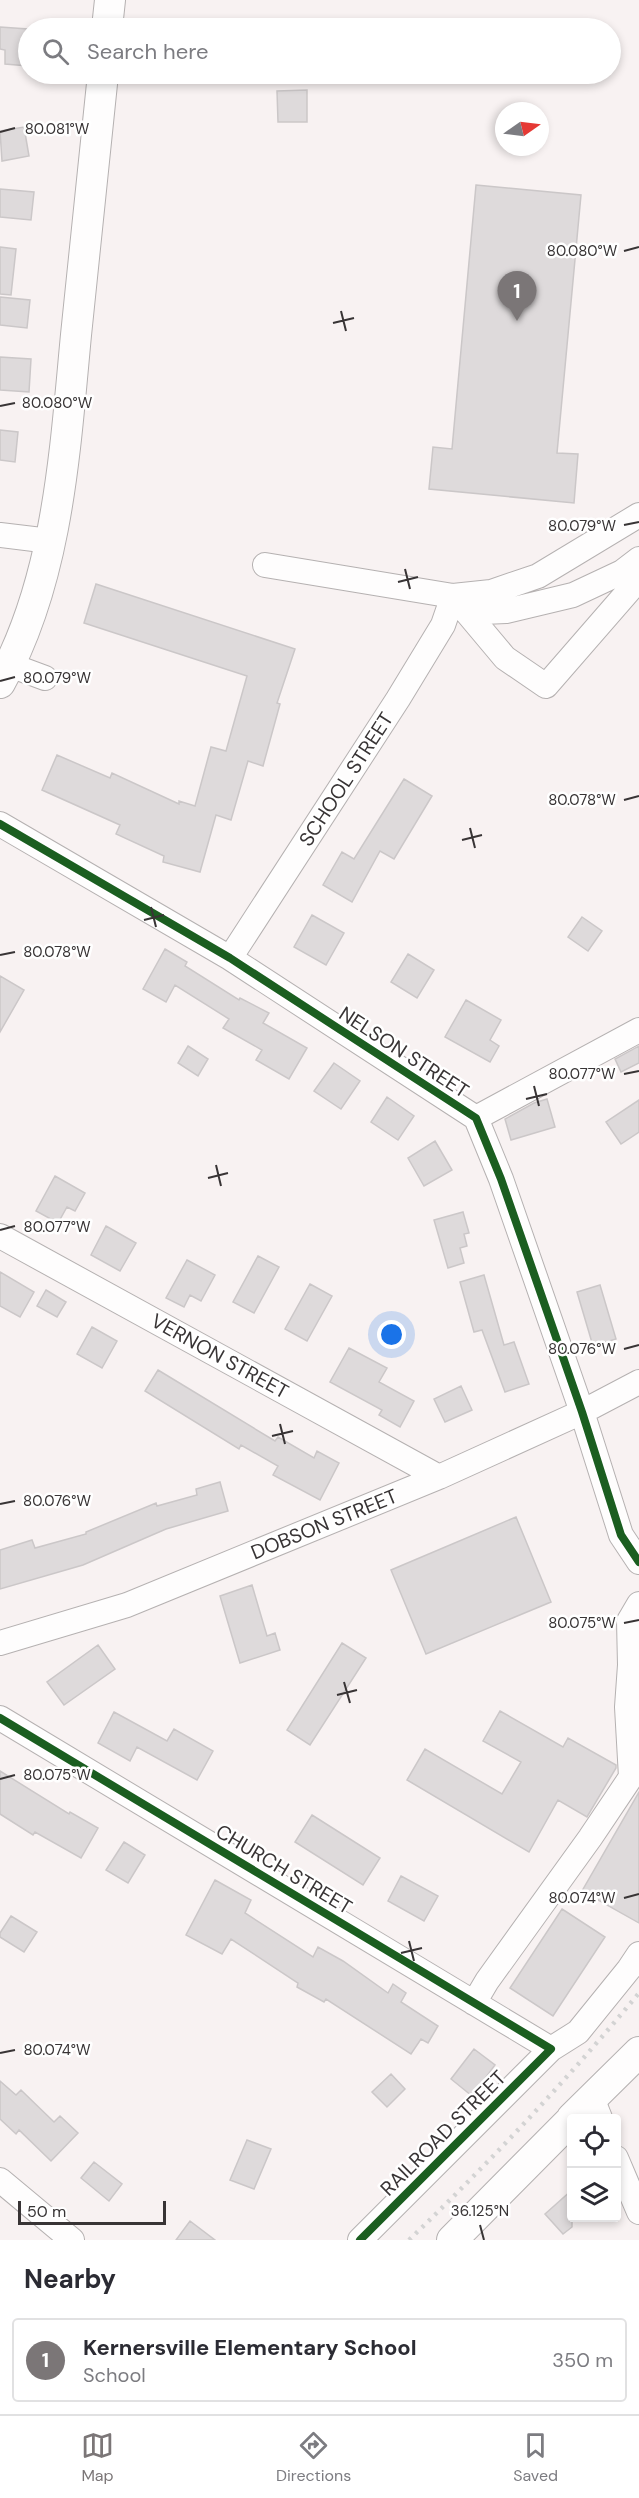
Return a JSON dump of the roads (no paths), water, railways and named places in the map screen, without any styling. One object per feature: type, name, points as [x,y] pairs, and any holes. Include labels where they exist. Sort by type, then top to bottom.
[{"type":"main road","points":[[109,18],[110,0]]},
{"type":"main road","points":[[5,674],[35,597],[50,542],[63,470],[102,84]]},
{"type":"main road","points":[[584,2114],[639,2052]]},
{"type":"main road","points":[[452,2240],[567,2130]]},
{"type":"street","points":[[265,565],[453,596],[491,592],[538,576],[639,515]]},
{"type":"street","points":[[0,535],[50,542]]},
{"type":"street","points":[[453,596],[483,612],[506,611],[573,595],[622,572],[639,559]]},
{"type":"street","points":[[453,596],[505,658],[546,686],[639,579]]},
{"type":"street","name":"SCHOOL STREET","points":[[230,958],[403,690],[443,625],[453,596]]},
{"type":"street","points":[[5,674],[45,678]]},
{"type":"street","name":"NELSON STREET","points":[[0,824],[230,958],[476,1118],[501,1179],[582,1412],[621,1535],[639,1562]]},
{"type":"street","points":[[476,1118],[639,1030]]},
{"type":"street","name":"VERNON STREET","points":[[0,1236],[439,1477]]},
{"type":"street","name":"DOBSON STREET","points":[[0,1643],[127,1605],[439,1477],[582,1412],[639,1382]]},
{"type":"street","points":[[474,2003],[487,1981],[631,1777],[627,1707],[630,1665],[629,1621],[639,1604]]},
{"type":"street","name":"CHURCH STREET","points":[[0,1718],[551,2049]]},
{"type":"street","name":"RAILROAD STREET","points":[[360,2240],[551,2049],[578,2032],[629,1970],[639,1954]]},
{"type":"street","points":[[620,2168],[639,2212]]},
{"type":"street","points":[[0,2180],[72,2240]]},
{"type":"railway","points":[[409,2240],[527,2120],[639,1993]]},
{"type":"place","name":"Kernersville Elementary School","points":[[517,321]]}]
